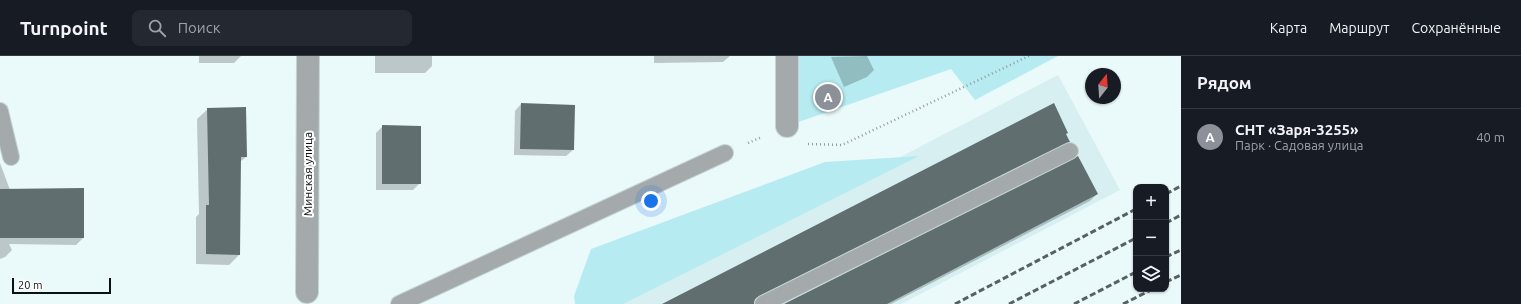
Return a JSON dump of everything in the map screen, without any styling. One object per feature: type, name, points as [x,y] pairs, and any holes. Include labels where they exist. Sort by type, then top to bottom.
[{"type":"street","name":"Минская улица","points":[[308,56],[308,298]]},
{"type":"street","points":[[787,56],[787,126]]},
{"type":"lane","points":[[0,111],[11,157]]},
{"type":"lane","points":[[763,304],[1070,151]]},
{"type":"lane","points":[[399,304],[725,153]]},
{"type":"path","points":[[725,153],[787,126],[809,145],[842,145],[1029,56]]},
{"type":"shaded area","points":[[787,56],[1058,56],[975,100],[951,69],[787,126]]},
{"type":"shaded area","points":[[1058,75],[1120,190],[901,304],[618,304]]},
{"type":"shaded area","points":[[919,156],[623,304],[575,304],[574,296],[591,249],[825,162]]},
{"type":"building","points":[[521,103],[575,105],[574,150],[520,149]]},
{"type":"building","points":[[1054,103],[1068,133],[1066,134],[1070,142],[759,296],[755,299],[754,304],[662,304]]},
{"type":"building","points":[[246,107],[247,157],[241,157],[240,255],[206,254],[206,205],[209,205],[207,108]]},
{"type":"building","points":[[382,125],[421,126],[421,184],[382,184]]},
{"type":"building","points":[[1078,156],[1098,194],[887,304],[784,304]]},
{"type":"building","points":[[84,188],[84,238],[0,238],[0,189]]},
{"type":"railway","points":[[1169,192],[1181,186]]},
{"type":"railway","points":[[955,304],[1133,211]]},
{"type":"railway","points":[[1169,221],[1181,215]]},
{"type":"railway","points":[[1009,304],[1133,240]]},
{"type":"railway","points":[[1168,256],[1181,250]]},
{"type":"railway","points":[[1074,304],[1133,274]]},
{"type":"railway","points":[[1169,281],[1181,275]]},
{"type":"railway","points":[[1123,304],[1147,292]]},
{"type":"place","name":"СНТ «Заря-3255»","points":[[828,97]]}]
